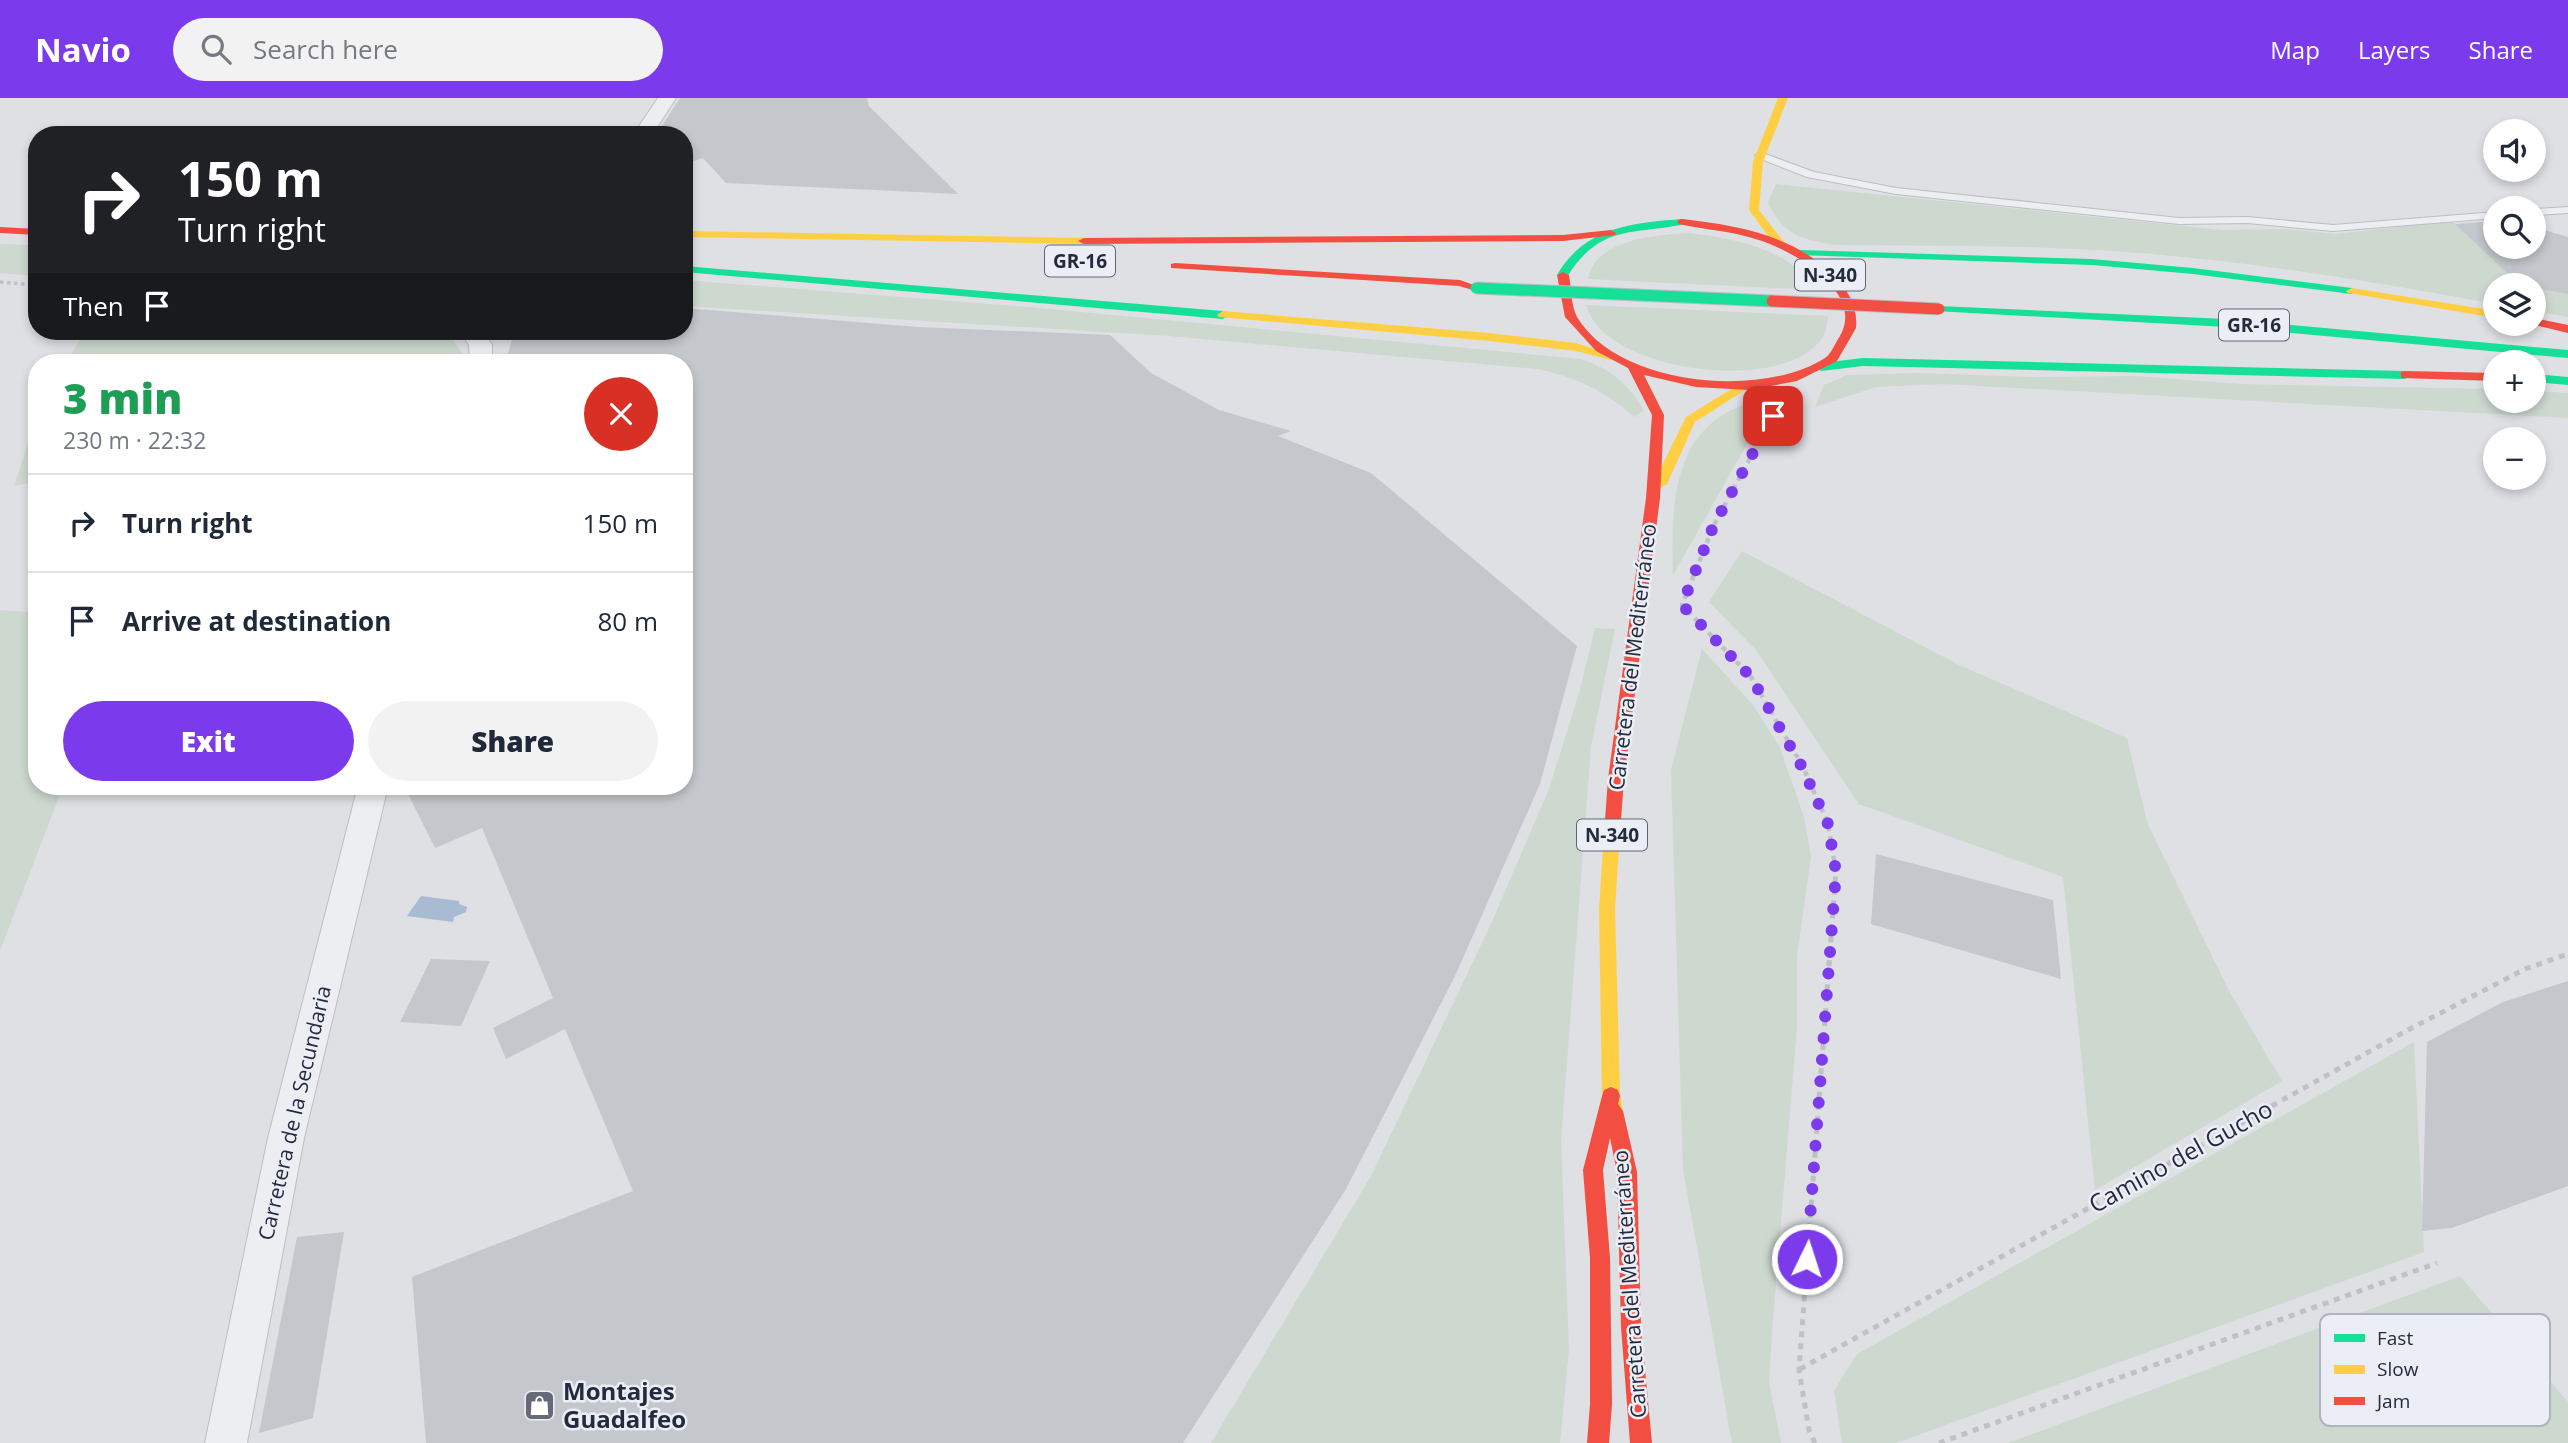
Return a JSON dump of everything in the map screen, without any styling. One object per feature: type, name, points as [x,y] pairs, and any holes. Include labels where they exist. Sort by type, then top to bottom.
[{"type":"main road","name":"N-340","points":[[1778,242],[1754,210],[1759,158],[1783,98]]},
{"type":"main road","name":"N-340","points":[[1740,181],[1759,158]]},
{"type":"main road","name":"N-340","points":[[1682,222],[1711,208]]},
{"type":"main road","name":"N-340","points":[[1682,222],[1725,227],[1778,242],[1801,253],[1829,274],[1847,298],[1853,323],[1843,347],[1821,367],[1785,381],[1741,387],[1705,386],[1634,368],[1611,356],[1582,335],[1565,311],[1559,288],[1566,265],[1584,247],[1611,233],[1644,225],[1682,222]]},
{"type":"main road","points":[[0,230],[28,232]]},
{"type":"main road","points":[[693,234],[1271,242],[1563,239],[1611,233]]},
{"type":"main road","points":[[693,242],[969,256]]},
{"type":"main road","points":[[1801,253],[2027,259],[2208,272],[2389,296],[2483,313]]},
{"type":"main road","points":[[693,259],[858,267]]},
{"type":"main road","name":"GR-16","points":[[1161,265],[1447,282],[1476,288],[2226,323],[2568,354]]},
{"type":"main road","points":[[693,270],[1489,337],[1576,347],[1611,356]]},
{"type":"main road","name":"GR-16","points":[[1175,282],[1461,291],[1476,288]]},
{"type":"main road","points":[[2546,324],[2568,328]]},
{"type":"main road","points":[[1821,367],[1890,363],[2483,377]]},
{"type":"main road","name":"Carretera del Mediterráneo","points":[[1634,368],[1658,415],[1653,498],[1616,779],[1608,908],[1611,1094],[1627,1172],[1631,1327],[1641,1443]]},
{"type":"main road","points":[[2546,379],[2568,381]]},
{"type":"main road","name":"Carretera del Mediterráneo","points":[[1653,498],[1690,420],[1741,387]]},
{"type":"main road","points":[[1598,1443],[1601,1404],[1600,1258],[1593,1170],[1611,1094]]},
{"type":"street","points":[[648,126],[667,98]]},
{"type":"street","name":"Carretera de la Secundaria","points":[[226,1443],[286,1138],[371,795]]},
{"type":"lane","points":[[1759,158],[1811,175],[1896,191],[2179,221],[2247,220],[2333,228],[2483,216]]},
{"type":"lane","points":[[2546,211],[2568,210]]},
{"type":"path","points":[[0,282],[28,284]]},
{"type":"path","points":[[1773,416],[1713,527],[1682,605],[1751,677],[1758,688],[1802,767],[1828,824],[1836,872],[1799,1370],[1809,1430],[1815,1443]]},
{"type":"path","name":"Camino del Gucho","points":[[1799,1370],[2408,1030],[2525,969],[2568,954]]},
{"type":"path","points":[[1939,1443],[2437,1262]]},
{"type":"shaded area","points":[[1776,184],[2222,230],[2283,229],[2335,234],[2452,221],[2483,250],[2483,259],[2493,259],[2508,273],[2483,273],[2483,302],[2233,262],[2128,252],[1986,246],[1836,245],[1813,241],[1787,229],[1768,202]]},
{"type":"shaded area","points":[[1689,233],[1743,243],[1776,255],[1791,264],[1818,290],[1588,279],[1593,266],[1602,255],[1615,247],[1645,238]]},
{"type":"shaded area","points":[[0,244],[28,245],[28,275],[0,273]]},
{"type":"shaded area","points":[[693,281],[1028,307],[1581,359],[1618,378],[1644,410],[1634,417],[1589,386],[1537,369],[1169,336],[693,307]]},
{"type":"shaded area","points":[[2546,290],[2568,294],[2568,317],[2546,313]]},
{"type":"shaded area","points":[[1586,305],[1828,316],[1822,339],[1799,357],[1768,367],[1732,371],[1694,368],[1657,360],[1624,346],[1600,328]]},
{"type":"shaded area","points":[[80,340],[453,340],[462,353],[462,354],[71,354]]},
{"type":"shaded area","points":[[1918,373],[2036,377],[2137,376],[2240,384],[2483,389],[2483,413],[2546,413],[2546,392],[2568,393],[2568,418],[1944,384],[1876,387],[1815,407],[1824,385],[1847,375]]},
{"type":"shaded area","points":[[1773,398],[1673,575],[1674,514],[1677,486],[1685,461],[1698,438],[1716,420],[1740,406]]},
{"type":"shaded area","points":[[28,443],[28,483],[14,486]]},
{"type":"shaded area","points":[[1742,551],[1959,665],[2127,738],[2147,822],[2228,989],[2282,1081],[2095,1190],[2063,877],[1859,804],[1757,651],[1709,602]]},
{"type":"shaded area","points":[[0,610],[28,612],[28,795],[60,795],[0,951]]},
{"type":"shaded area","points":[[1595,628],[1615,629],[1591,746],[1561,1141],[1569,1349],[1560,1443],[1211,1443],[1371,1176],[1490,926],[1549,789],[1580,690]]},
{"type":"shaded area","points":[[1702,649],[1754,706],[1780,748],[1804,817],[1811,856],[1797,956],[1797,1026],[1769,1383],[1781,1443],[1732,1443],[1683,1169],[1671,770]]},
{"type":"shaded area","points":[[2414,1042],[2424,1252],[1896,1443],[1842,1443],[1834,1391],[1857,1354]]},
{"type":"shaded area","points":[[2460,1276],[2493,1314],[2357,1314]]},
{"type":"shaded area","points":[[2320,1328],[2320,1426],[2550,1426],[2550,1381],[2568,1402],[2568,1443],[2008,1443]]},
{"type":"water","points":[[421,896],[459,901],[459,904],[467,907],[466,912],[454,917],[453,922],[407,916]]},
{"type":"building","points":[[680,98],[867,98],[869,106],[958,194],[726,183],[703,158],[693,161],[693,126],[662,126]]},
{"type":"building","points":[[2483,222],[2483,250],[2455,224]]},
{"type":"building","points":[[2546,231],[2568,237],[2568,294],[2546,290],[2546,273],[2507,273],[2492,259],[2546,259]]},
{"type":"building","points":[[693,309],[918,327],[1110,335],[1151,373],[1219,410],[1291,431],[1278,436],[1371,473],[1577,646],[1540,784],[1455,976],[1346,1189],[1183,1443],[426,1443],[412,1277],[633,1191],[565,1029],[506,1059],[493,1028],[553,998],[482,828],[435,848],[408,795],[693,795],[693,354],[508,354],[512,340],[693,340]]},
{"type":"building","points":[[1876,854],[2053,900],[2061,979],[1871,924]]},
{"type":"building","points":[[431,959],[490,961],[461,1026],[400,1022]]},
{"type":"building","points":[[2568,981],[2568,1186],[2452,1228],[2422,1231],[2427,1042],[2503,1002]]},
{"type":"building","points":[[344,1232],[313,1418],[259,1433],[297,1237]]},
{"type":"traffic: fast","points":[[1563,275],[1583,248],[1597,239],[1630,228],[1682,222]]},
{"type":"traffic: fast","points":[[1801,253],[2092,262],[2193,271],[2352,291]]},
{"type":"traffic: fast","points":[[693,270],[1223,315]]},
{"type":"traffic: fast","points":[[1476,288],[1772,301]]},
{"type":"traffic: fast","points":[[1939,309],[2226,323],[2568,354]]},
{"type":"traffic: fast","points":[[1821,367],[1863,362],[2405,375]]},
{"type":"traffic: fast","points":[[2546,379],[2568,381]]},
{"type":"traffic: slow","points":[[1778,242],[1754,210],[1758,162],[1783,98]]},
{"type":"traffic: slow","points":[[693,234],[1084,241]]},
{"type":"traffic: slow","points":[[2352,291],[2483,313]]},
{"type":"traffic: slow","points":[[1223,315],[1489,337],[1576,347],[1611,356]]},
{"type":"traffic: slow","points":[[1660,484],[1690,420],[1741,387]]},
{"type":"traffic: slow","points":[[1612,834],[1607,908],[1611,1094],[1614,1111]]},
{"type":"traffic: jam","points":[[1563,275],[1571,317],[1600,349],[1644,371],[1696,384],[1749,386],[1797,378],[1833,358],[1850,328],[1851,316],[1843,294],[1821,269],[1804,256],[1766,238],[1725,228],[1682,222]]},
{"type":"traffic: jam","points":[[0,230],[28,232]]},
{"type":"traffic: jam","points":[[1084,241],[1563,238],[1611,233]]},
{"type":"traffic: jam","points":[[1175,266],[1460,283],[1476,288]]},
{"type":"traffic: jam","points":[[1772,301],[1939,309]]},
{"type":"traffic: jam","points":[[2546,324],[2568,329]]},
{"type":"traffic: jam","points":[[1612,834],[1616,779],[1653,498],[1658,415],[1634,368]]},
{"type":"traffic: jam","points":[[2405,375],[2483,377]]},
{"type":"traffic: jam","points":[[1598,1443],[1601,1404],[1600,1258],[1593,1170],[1611,1096]]},
{"type":"traffic: jam","points":[[1614,1111],[1627,1172],[1631,1327],[1641,1443]]},
{"type":"place","name":"Montajes Guadalfeo","points":[[540,1406]]},
{"type":"route","points":[[1773,416],[1713,527],[1682,605],[1751,677],[1802,767],[1828,824],[1836,872],[1807,1259]]}]
